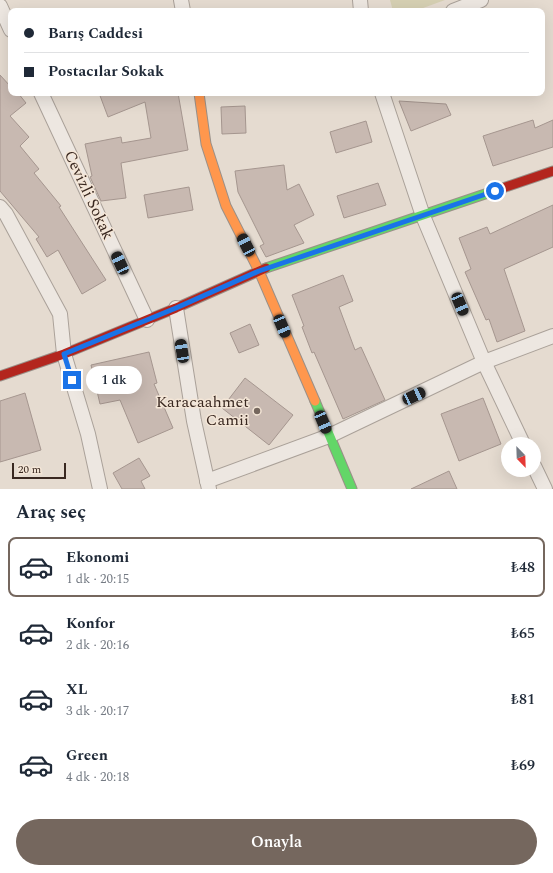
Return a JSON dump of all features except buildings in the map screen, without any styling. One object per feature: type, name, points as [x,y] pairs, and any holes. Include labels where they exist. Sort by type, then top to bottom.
[{"type":"street","points":[[461,8],[481,0]]},
{"type":"street","points":[[0,6],[8,23]]},
{"type":"street","name":"Cevizli Sokak","points":[[42,96],[147,320]]},
{"type":"street","points":[[199,96],[206,144],[226,206],[259,271],[352,489]]},
{"type":"street","points":[[383,96],[423,216],[484,362],[520,437]]},
{"type":"street","points":[[0,376],[64,354],[176,308],[259,271],[553,171]]},
{"type":"street","points":[[0,207],[6,214],[60,314],[64,354],[88,434],[100,489]]},
{"type":"street","points":[[176,308],[194,421],[208,485],[329,436],[484,362],[553,336]]},
{"type":"street","points":[[539,477],[545,489]]},
{"type":"shaded area","points":[[390,0],[445,0],[423,8],[392,8]]},
{"type":"traffic: fast","points":[[266,268],[488,193]]},
{"type":"traffic: fast","points":[[315,401],[352,489]]},
{"type":"traffic: slow","points":[[199,96],[206,144],[226,206],[259,271],[315,401]]},
{"type":"traffic: jam","points":[[488,193],[553,171]]},
{"type":"traffic: jam","points":[[0,376],[64,354],[176,308],[266,268]]},
{"type":"place","name":"Karacaahmet Camii","points":[[257,411]]},
{"type":"route","points":[[72,380],[64,354],[176,308],[259,271],[495,191]]}]
